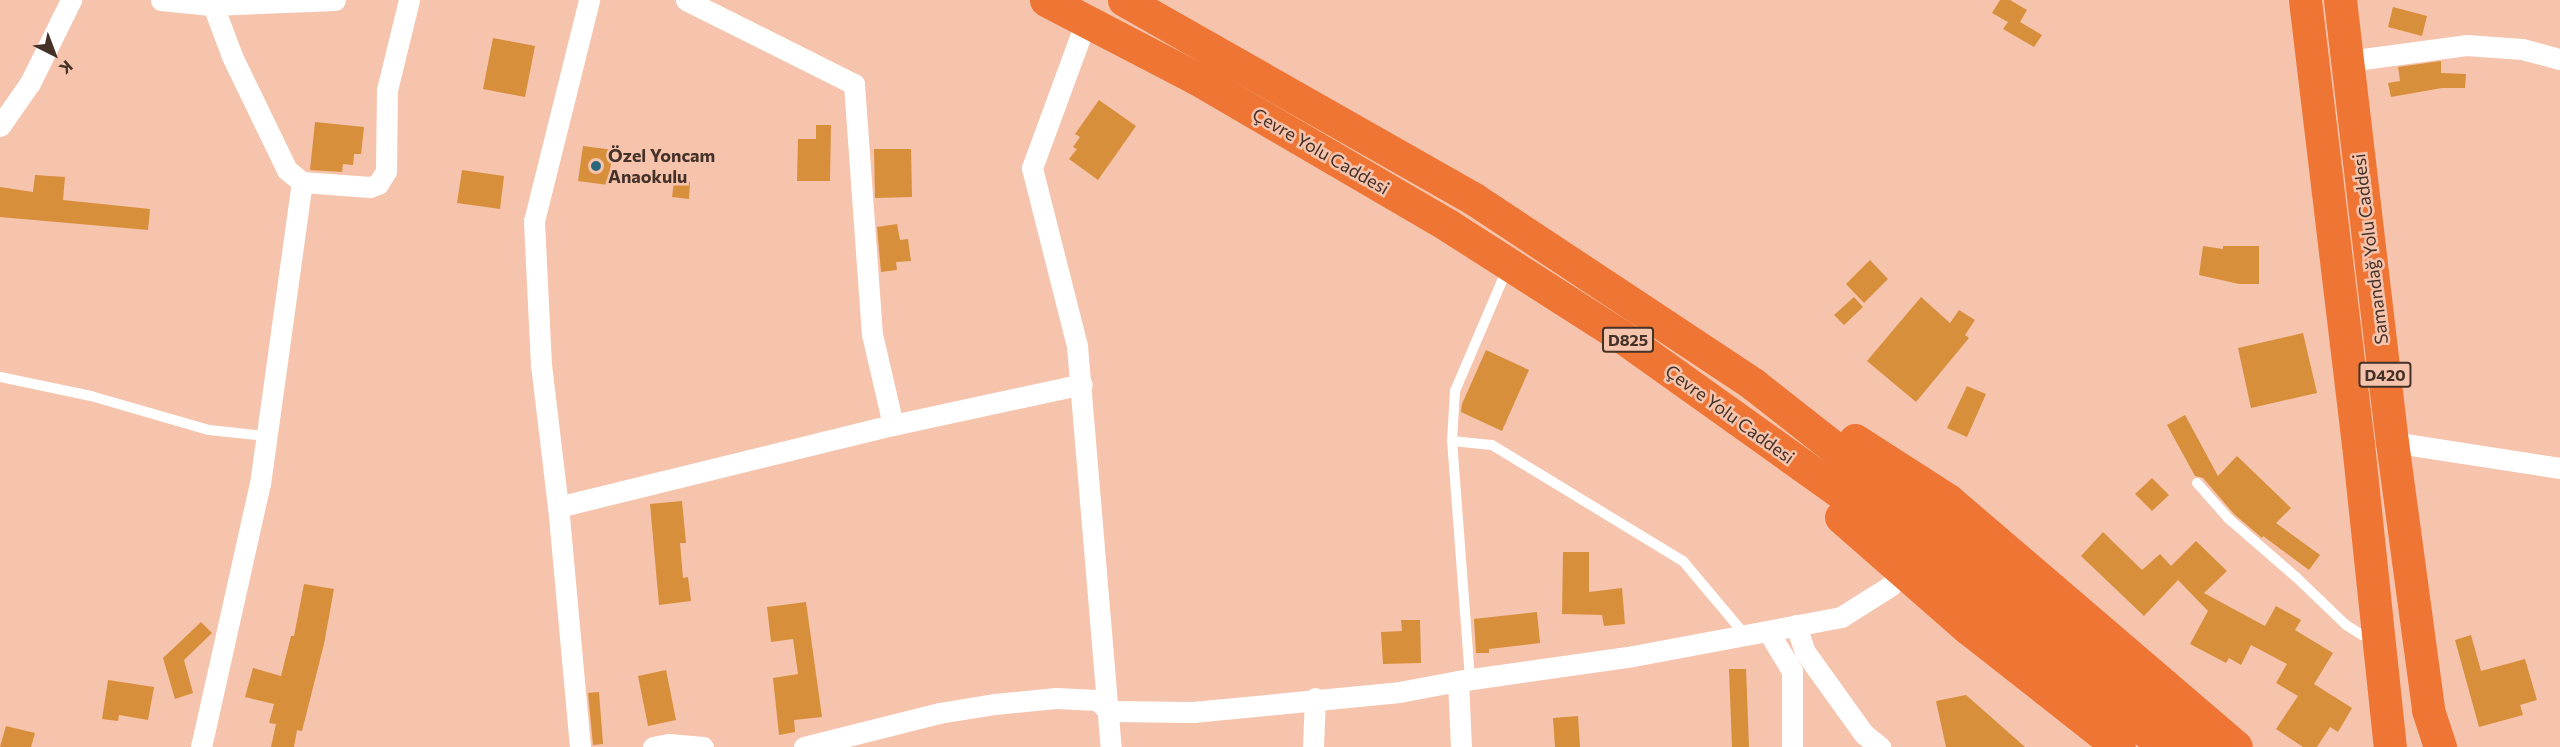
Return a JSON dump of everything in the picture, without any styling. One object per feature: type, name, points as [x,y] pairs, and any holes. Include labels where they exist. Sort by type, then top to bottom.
[{"type":"highway","name":"Çevre Yolu Caddesi","points":[[1046,0],[1196,78],[1439,220],[1621,336],[1900,535],[2166,747]]},
{"type":"highway","name":"Çevre Yolu Caddesi","points":[[1124,0],[1474,199],[1753,384],[1986,567],[2203,747]]},
{"type":"highway","name":"Samandağ Yolu Caddesi","points":[[2305,0],[2390,747]]},
{"type":"highway","name":"Samandağ Yolu Caddesi","points":[[2340,0],[2392,442],[2428,710],[2440,747]]},
{"type":"highway","points":[[1753,384],[1810,412],[1948,500],[2236,747]]},
{"type":"highway","points":[[1730,414],[1767,453],[1968,627],[2118,747]]},
{"type":"highway","points":[[2368,747],[2386,710]]},
{"type":"street","points":[[0,126],[30,83],[71,0]]},
{"type":"street","points":[[161,0],[211,3],[335,0]]},
{"type":"street","points":[[211,3],[287,170],[302,182],[370,187],[378,184],[386,171],[387,90],[409,0]]},
{"type":"street","points":[[580,747],[558,507],[541,365],[534,221],[589,0]]},
{"type":"street","points":[[686,0],[854,84],[872,334],[893,425]]},
{"type":"street","points":[[1086,21],[1032,168],[1077,346],[1111,747]]},
{"type":"street","points":[[2348,61],[2466,45],[2522,49],[2560,59]]},
{"type":"street","points":[[201,747],[260,484],[302,182]]},
{"type":"street","points":[[558,507],[893,425],[1082,384]]},
{"type":"street","points":[[2392,442],[2560,468]]},
{"type":"street","points":[[804,747],[939,713],[995,704],[1056,698],[1097,700],[1109,711],[1193,712],[1315,698],[1399,692],[1464,680],[1633,656],[1841,616],[1890,586],[1905,571]]},
{"type":"street","points":[[1796,625],[1805,652],[1864,734],[1880,747]]},
{"type":"street","points":[[1768,631],[1792,671],[1792,747]]},
{"type":"street","points":[[1461,747],[1464,680]]},
{"type":"street","points":[[1313,747],[1315,698]]},
{"type":"street","points":[[653,747],[669,744],[703,747]]},
{"type":"lane","points":[[1464,680],[1452,441],[1455,391],[1509,264]]},
{"type":"lane","points":[[0,377],[91,396],[209,430],[266,436]]},
{"type":"lane","points":[[1452,441],[1492,445],[1683,561],[1745,636]]},
{"type":"lane","points":[[2197,483],[2229,519],[2296,577],[2346,625],[2362,635],[2379,639]]},
{"type":"building","points":[[2000,0],[2010,0],[2027,10],[2020,22],[2042,35],[2034,47],[2003,29],[2008,22],[1992,13]]},
{"type":"building","points":[[2393,7],[2427,16],[2422,36],[2388,27]]},
{"type":"building","points":[[493,38],[535,46],[525,97],[483,89]]},
{"type":"building","points":[[2441,61],[2441,73],[2466,74],[2465,88],[2442,88],[2391,97],[2388,83],[2400,81],[2398,67]]},
{"type":"building","points":[[1099,100],[1136,126],[1098,180],[1069,159],[1077,149],[1073,147],[1080,137],[1075,134]]},
{"type":"building","points":[[315,122],[364,127],[361,154],[354,154],[353,165],[343,164],[342,172],[310,170]]},
{"type":"building","points":[[816,125],[831,125],[830,181],[797,181],[798,139],[816,139]]},
{"type":"building","name":"Özel Yoncam Anaokulu","points":[[583,146],[613,150],[608,185],[578,181]]},
{"type":"building","points":[[874,149],[911,149],[912,197],[875,198]]},
{"type":"building","points":[[462,170],[504,176],[500,209],[457,203]]},
{"type":"building","points":[[35,175],[65,177],[63,200],[150,209],[148,230],[0,217],[0,187],[33,192]]},
{"type":"building","points":[[674,181],[690,182],[689,199],[672,197]]},
{"type":"building","points":[[897,224],[900,240],[908,239],[911,261],[896,262],[897,270],[881,272],[877,227]]},
{"type":"building","points":[[2203,246],[2223,249],[2223,246],[2259,246],[2259,284],[2239,284],[2199,275]]},
{"type":"building","points":[[1870,260],[1888,279],[1864,303],[1846,284]]},
{"type":"building","points":[[1854,297],[1863,307],[1844,325],[1834,315]]},
{"type":"building","points":[[1921,297],[1950,323],[1959,310],[1975,320],[1965,335],[1969,338],[1916,402],[1867,361]]},
{"type":"building","points":[[2303,333],[2317,393],[2251,408],[2238,348]]},
{"type":"building","points":[[1486,350],[1529,370],[1502,431],[1461,412],[1462,404]]},
{"type":"building","points":[[1967,386],[1986,394],[1967,437],[1947,428]]},
{"type":"building","points":[[2185,415],[2218,476],[2237,456],[2291,508],[2276,523],[2320,555],[2309,570],[2263,536],[2262,538],[2234,514],[2203,478],[2195,476],[2167,425]]},
{"type":"building","points":[[2152,478],[2169,495],[2152,511],[2135,494]]},
{"type":"building","points":[[682,501],[686,543],[680,543],[683,578],[688,577],[691,601],[659,605],[650,504]]},
{"type":"building","points":[[2103,532],[2142,570],[2160,554],[2171,566],[2196,541],[2227,571],[2204,593],[2265,626],[2276,606],[2301,620],[2295,630],[2333,653],[2314,684],[2352,708],[2338,732],[2330,727],[2317,747],[2303,747],[2276,729],[2298,696],[2276,683],[2287,664],[2251,645],[2241,665],[2229,658],[2226,663],[2190,644],[2208,611],[2178,580],[2144,616],[2081,556]]},
{"type":"building","points":[[1563,552],[1589,552],[1589,592],[1622,588],[1625,624],[1604,626],[1602,615],[1562,614]]},
{"type":"building","points":[[304,584],[334,589],[324,644],[302,731],[297,730],[294,747],[271,747],[276,724],[269,723],[274,704],[245,697],[253,668],[281,676],[291,636],[294,636]]},
{"type":"building","points":[[806,602],[822,717],[794,720],[795,732],[779,735],[773,678],[798,674],[793,639],[771,642],[767,607]]},
{"type":"building","points":[[1537,612],[1540,643],[1489,649],[1489,653],[1476,653],[1474,619]]},
{"type":"building","points":[[1401,620],[1420,620],[1421,663],[1383,664],[1381,632],[1402,631]]},
{"type":"building","points":[[201,622],[212,633],[184,660],[193,693],[175,699],[163,658]]},
{"type":"building","points":[[2471,635],[2481,671],[2525,659],[2537,700],[2520,705],[2523,715],[2479,727],[2455,640]]},
{"type":"building","points":[[1729,669],[1746,669],[1749,747],[1732,747]]},
{"type":"building","points":[[666,670],[676,720],[648,726],[638,676]]},
{"type":"building","points":[[108,680],[154,687],[148,720],[119,715],[118,721],[102,719]]},
{"type":"building","points":[[599,692],[603,744],[593,745],[588,693]]},
{"type":"building","points":[[1966,695],[2025,747],[1946,747],[1936,701]]},
{"type":"building","points":[[1578,716],[1580,747],[1555,747],[1553,718]]},
{"type":"building","points":[[6,726],[35,733],[31,747],[0,747]]},
{"type":"place","name":"Özel Yoncam Anaokulu","points":[[596,166]]}]
